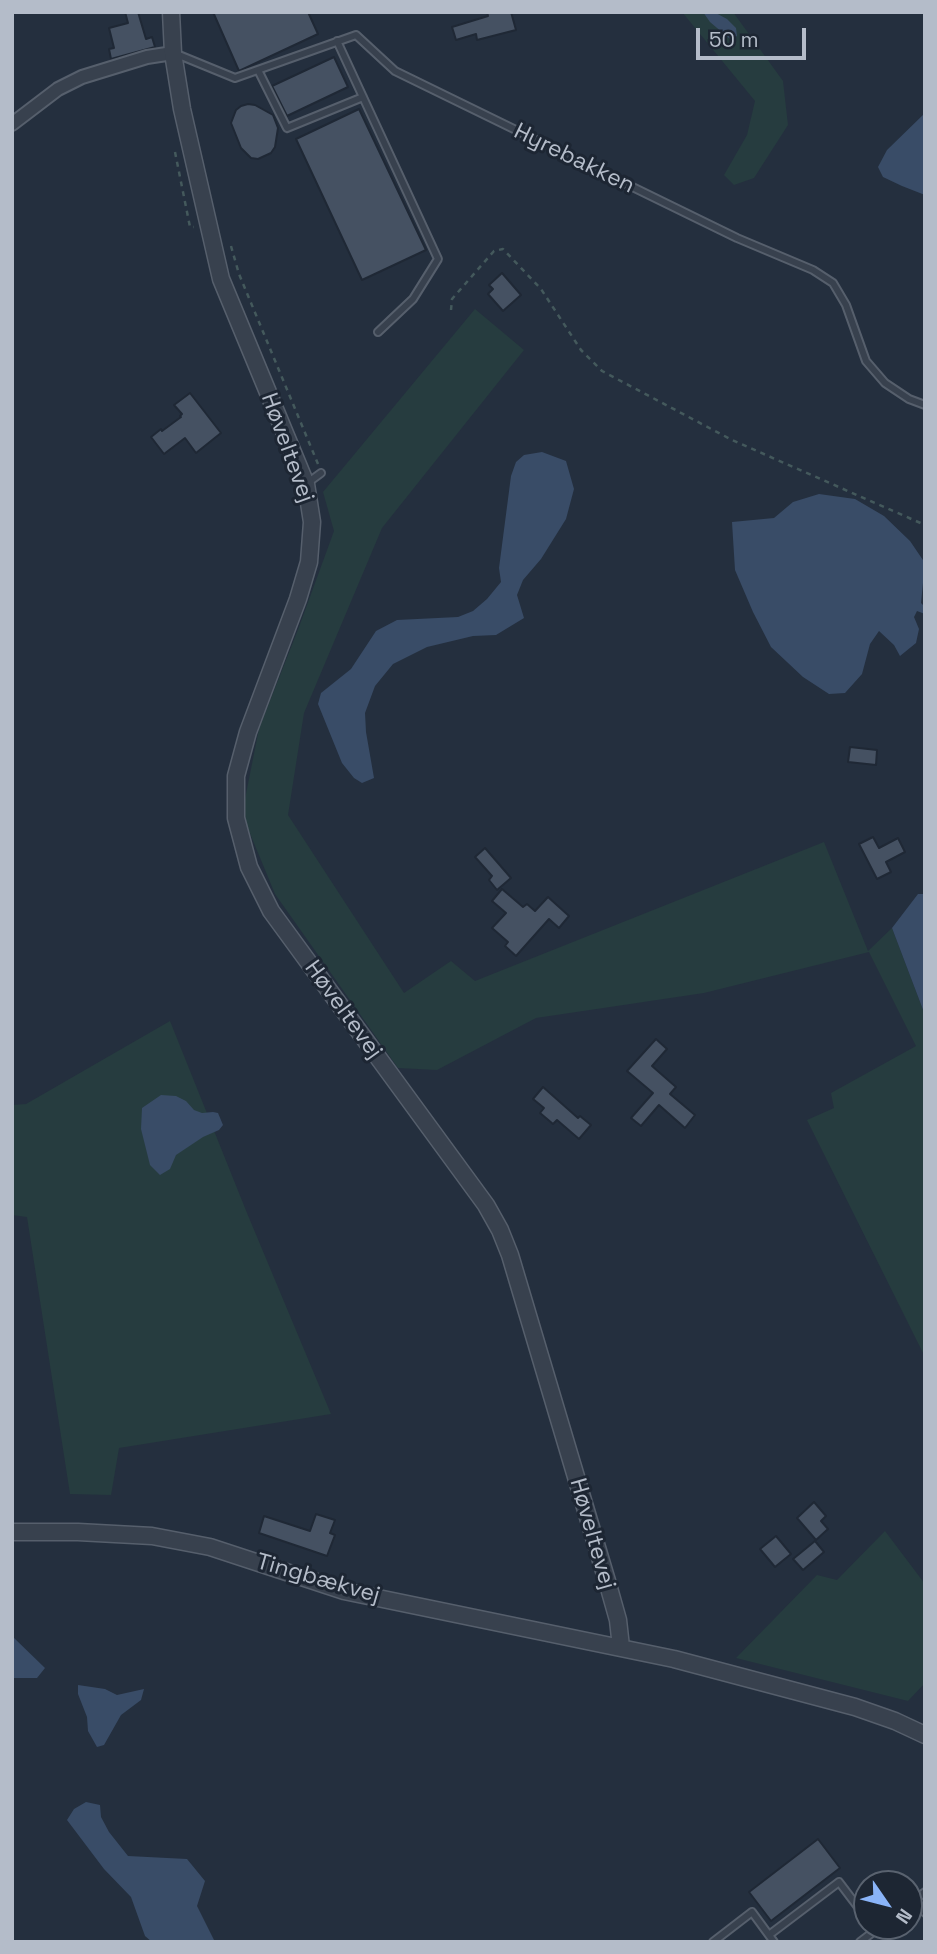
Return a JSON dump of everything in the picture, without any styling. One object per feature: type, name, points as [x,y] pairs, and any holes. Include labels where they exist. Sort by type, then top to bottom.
[{"type":"street","name":"Høveltevej","points":[[171,12],[173,53],[182,108],[221,279],[306,484],[312,522],[309,562],[248,733],[236,776],[236,818],[249,867],[271,911],[486,1205],[500,1230],[510,1255],[607,1581],[618,1619],[621,1647]]},
{"type":"street","points":[[12,124],[58,89],[82,76],[147,57],[173,53]]},
{"type":"street","name":"Tingbækvej","points":[[12,1532],[152,1536],[210,1547],[344,1591],[621,1647]]},
{"type":"street","points":[[621,1647],[855,1707],[925,1735]]},
{"type":"lane","name":"Hyrebakken","points":[[173,53],[236,78],[356,35],[395,71],[737,238],[813,270],[833,283],[846,305],[866,361],[885,383],[909,399],[925,405]]},
{"type":"lane","points":[[337,41],[438,259],[413,299],[378,332]]},
{"type":"lane","points":[[258,70],[287,128],[363,97]]},
{"type":"lane","points":[[306,484],[321,473]]},
{"type":"lane","points":[[713,1942],[752,1912],[772,1939],[839,1882],[853,1900]]},
{"type":"path","points":[[452,310],[452,299],[494,251],[503,248],[541,289],[580,350],[602,371],[732,440],[925,525]]},
{"type":"green space","points":[[682,12],[733,12],[783,81],[788,125],[754,178],[734,185],[724,175],[747,135],[755,101]]},
{"type":"green space","points":[[475,309],[524,350],[382,528],[304,713],[288,815],[404,993],[451,961],[475,981],[824,842],[868,951],[892,928],[925,1015],[925,1357],[807,1120],[834,1108],[831,1093],[916,1046],[869,952],[704,993],[536,1018],[437,1070],[398,1068],[275,894],[242,814],[259,729],[334,531],[323,492]]},
{"type":"green space","points":[[170,1021],[331,1414],[119,1448],[111,1495],[70,1494],[27,1217],[12,1215],[12,1105],[26,1104]]},
{"type":"green space","points":[[885,1531],[925,1584],[925,1683],[908,1701],[736,1658],[817,1575],[837,1580]]},
{"type":"water","points":[[703,12],[714,12],[727,19],[736,28],[737,36],[730,39],[710,22]]},
{"type":"water","points":[[925,113],[925,195],[883,177],[878,167],[887,150]]},
{"type":"water","points":[[542,452],[566,461],[574,489],[566,519],[541,559],[523,580],[517,595],[524,618],[496,635],[473,636],[427,647],[393,664],[375,686],[365,713],[374,778],[362,783],[354,778],[342,763],[318,704],[321,693],[351,669],[376,631],[397,620],[458,617],[473,611],[487,599],[501,582],[499,568],[511,476],[516,462],[524,455]]},
{"type":"water","points":[[819,494],[855,499],[884,516],[910,541],[925,563],[921,603],[925,607],[925,614],[917,611],[914,617],[919,629],[916,643],[900,656],[894,645],[879,631],[870,644],[862,674],[845,693],[829,694],[803,677],[771,647],[735,570],[732,522],[774,518],[793,502]]},
{"type":"water","points":[[918,894],[925,894],[925,1015],[892,928]]},
{"type":"water","points":[[161,1095],[176,1096],[202,1113],[218,1113],[223,1125],[176,1155],[170,1169],[160,1175],[150,1165],[141,1129],[142,1108]]},
{"type":"water","points":[[12,1636],[45,1668],[37,1678],[12,1678]]},
{"type":"water","points":[[78,1685],[105,1689],[117,1695],[144,1689],[141,1700],[121,1715],[104,1745],[97,1747],[88,1731]]},
{"type":"water","points":[[86,1802],[100,1805],[101,1817],[109,1832],[128,1856],[187,1859],[205,1881],[197,1906],[215,1942],[152,1942],[145,1936],[131,1897],[104,1869],[67,1820],[74,1809]]},
{"type":"building","points":[[125,12],[138,12],[146,39],[152,37],[155,47],[111,59],[109,49],[114,48],[109,28],[128,23]]},
{"type":"building","points":[[213,12],[308,12],[318,34],[239,71]]},
{"type":"building","points":[[487,12],[511,12],[516,30],[477,40],[476,34],[456,40],[452,27],[488,16]]},
{"type":"building","points":[[334,57],[348,87],[287,116],[272,86]]},
{"type":"building","points":[[248,104],[273,115],[278,128],[275,147],[271,153],[258,159],[251,158],[241,148],[231,123],[236,110]]},
{"type":"building","points":[[359,109],[426,250],[362,280],[296,139]]},
{"type":"building","points":[[502,273],[521,295],[503,311],[488,294],[493,289],[489,285]]},
{"type":"building","points":[[190,393],[221,433],[196,453],[185,438],[164,454],[151,437],[181,417],[182,414],[174,405]]},
{"type":"building","points":[[850,747],[877,750],[876,765],[848,762]]},
{"type":"building","points":[[873,837],[879,848],[898,838],[905,852],[886,862],[891,872],[877,879],[859,844]]},
{"type":"building","points":[[485,848],[511,878],[497,890],[489,880],[492,876],[475,857]]},
{"type":"building","points":[[502,889],[523,907],[527,904],[535,911],[548,897],[569,916],[559,928],[549,919],[516,956],[505,946],[508,942],[492,928],[506,913],[492,901]]},
{"type":"building","points":[[656,1039],[667,1049],[652,1066],[676,1087],[670,1094],[695,1115],[685,1128],[659,1105],[641,1126],[631,1118],[653,1093],[627,1071]]},
{"type":"building","points":[[543,1087],[578,1118],[580,1116],[591,1125],[579,1139],[557,1120],[553,1124],[540,1113],[544,1108],[533,1099]]},
{"type":"building","points":[[814,1502],[826,1516],[821,1521],[828,1529],[816,1540],[797,1518]]},
{"type":"building","points":[[316,1514],[335,1520],[330,1533],[335,1535],[327,1556],[259,1533],[264,1516],[310,1531]]},
{"type":"building","points":[[776,1536],[791,1554],[775,1567],[760,1549]]},
{"type":"building","points":[[815,1541],[824,1552],[803,1570],[793,1559]]},
{"type":"building","points":[[818,1839],[840,1868],[771,1921],[749,1892]]}]
